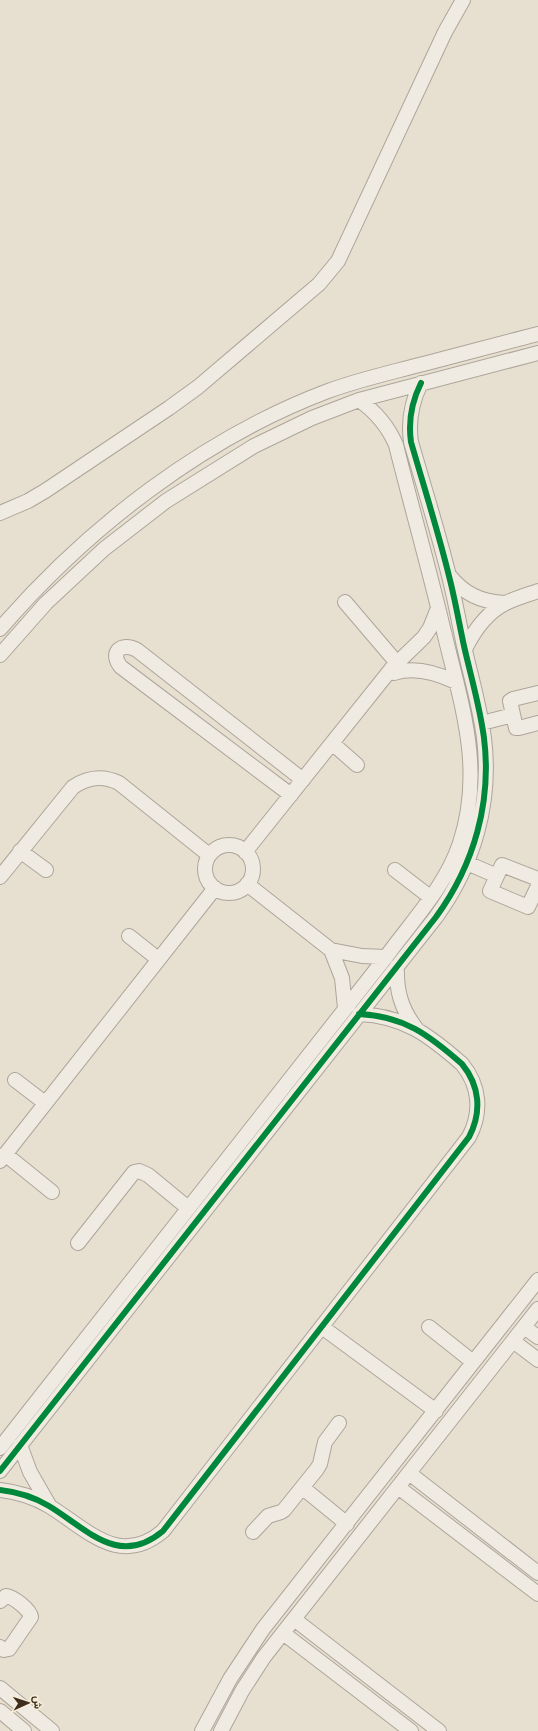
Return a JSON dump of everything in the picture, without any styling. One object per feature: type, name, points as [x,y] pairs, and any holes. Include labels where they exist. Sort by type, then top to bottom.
[{"type":"street","points":[[0,513],[28,501],[45,491],[169,408],[250,343],[326,277],[338,261],[445,32],[463,0]]},
{"type":"street","points":[[0,629],[42,584],[73,554],[126,508],[183,467],[251,427],[307,400],[350,384],[538,334]]},
{"type":"street","points":[[0,655],[46,603],[110,544],[166,502],[227,462],[282,431],[359,400],[538,353]]},
{"type":"street","points":[[0,1471],[444,905],[467,863],[479,830],[485,793],[486,756],[482,723],[449,575],[411,442],[410,412],[421,383]]},
{"type":"street","points":[[2,1442],[386,956],[430,897],[449,868],[459,845],[465,826],[471,778],[469,744],[456,682],[396,445],[381,419],[359,400]]},
{"type":"street","points":[[396,445],[411,442]]},
{"type":"street","points":[[449,575],[456,584],[473,597],[483,601],[505,603]]},
{"type":"street","points":[[465,649],[482,623],[505,603],[538,591]]},
{"type":"street","points":[[344,602],[400,666],[423,670],[446,677],[456,682]]},
{"type":"street","points":[[246,852],[386,676],[400,666],[424,637],[430,628],[438,608]]},
{"type":"street","points":[[291,795],[121,667],[117,662],[116,656],[119,650],[124,646],[130,646],[137,650],[303,780]]},
{"type":"street","points":[[538,693],[511,700],[517,728],[538,723]]},
{"type":"street","points":[[482,723],[513,715]]},
{"type":"street","points":[[332,744],[357,764]]},
{"type":"street","points":[[0,877],[73,787],[87,779],[99,777],[111,779],[119,783],[209,855]]},
{"type":"street","points":[[224,845],[235,846],[246,852],[252,862],[253,868],[247,884],[242,888],[231,892],[220,891],[210,884],[205,867],[209,855],[213,851],[224,845]]},
{"type":"street","points":[[20,851],[46,870]]},
{"type":"street","points":[[467,863],[497,876]]},
{"type":"street","points":[[538,879],[503,865],[501,866],[491,892],[528,907],[538,886]]},
{"type":"street","points":[[395,870],[430,897]]},
{"type":"street","points":[[247,884],[330,950],[352,954],[386,956]]},
{"type":"street","points":[[52,1192],[3,1157],[214,888]]},
{"type":"street","points":[[129,936],[158,959]]},
{"type":"street","points":[[330,950],[342,978],[345,1008]]},
{"type":"street","points":[[397,966],[397,988],[400,999],[404,1010],[416,1028]]},
{"type":"street","points":[[0,1490],[30,1497],[51,1507],[93,1537],[112,1545],[132,1546],[156,1537],[163,1531],[469,1137],[478,1113],[475,1086],[467,1071],[455,1058],[416,1028],[394,1019],[359,1014]]},
{"type":"street","points":[[318,1042],[330,1051]]},
{"type":"street","points":[[14,1080],[45,1103]]},
{"type":"street","points":[[78,1243],[134,1172],[143,1172],[188,1208]]},
{"type":"street","points":[[202,1731],[230,1679],[246,1654],[290,1594],[347,1524],[538,1280]]},
{"type":"street","points":[[221,1731],[252,1674],[538,1309]]},
{"type":"street","points":[[322,1327],[436,1411]]},
{"type":"street","points":[[429,1327],[473,1362]]},
{"type":"street","points":[[524,1327],[538,1337]]},
{"type":"street","points":[[513,1340],[538,1360]]},
{"type":"street","points":[[253,1532],[268,1516],[284,1510],[318,1469],[325,1442],[339,1423]]},
{"type":"street","points":[[20,1445],[30,1472],[43,1496],[51,1507]]},
{"type":"street","points":[[409,1473],[537,1572],[526,1585]]},
{"type":"street","points":[[398,1487],[538,1594]]},
{"type":"street","points":[[303,1488],[347,1524]]},
{"type":"street","points":[[290,1594],[304,1606]]},
{"type":"street","points":[[0,1601],[6,1596],[11,1597],[30,1613],[31,1617],[10,1649],[4,1650],[0,1647]]},
{"type":"street","points":[[294,1619],[422,1726],[439,1731]]},
{"type":"street","points":[[283,1633],[411,1731]]},
{"type":"street","points":[[0,1688],[52,1731]]},
{"type":"street","points":[[0,1711],[24,1731]]},
{"type":"cycle path","points":[[0,1471],[436,917],[461,876],[470,854],[477,832],[485,786],[486,762],[484,738],[478,703],[445,559],[411,442],[411,412],[421,383]]},
{"type":"cycle path","points":[[0,1490],[13,1492],[38,1500],[90,1534],[104,1541],[118,1545],[132,1546],[147,1541],[163,1531],[469,1137],[476,1118],[477,1099],[473,1081],[462,1064],[427,1036],[403,1023],[375,1016],[359,1014]]}]
